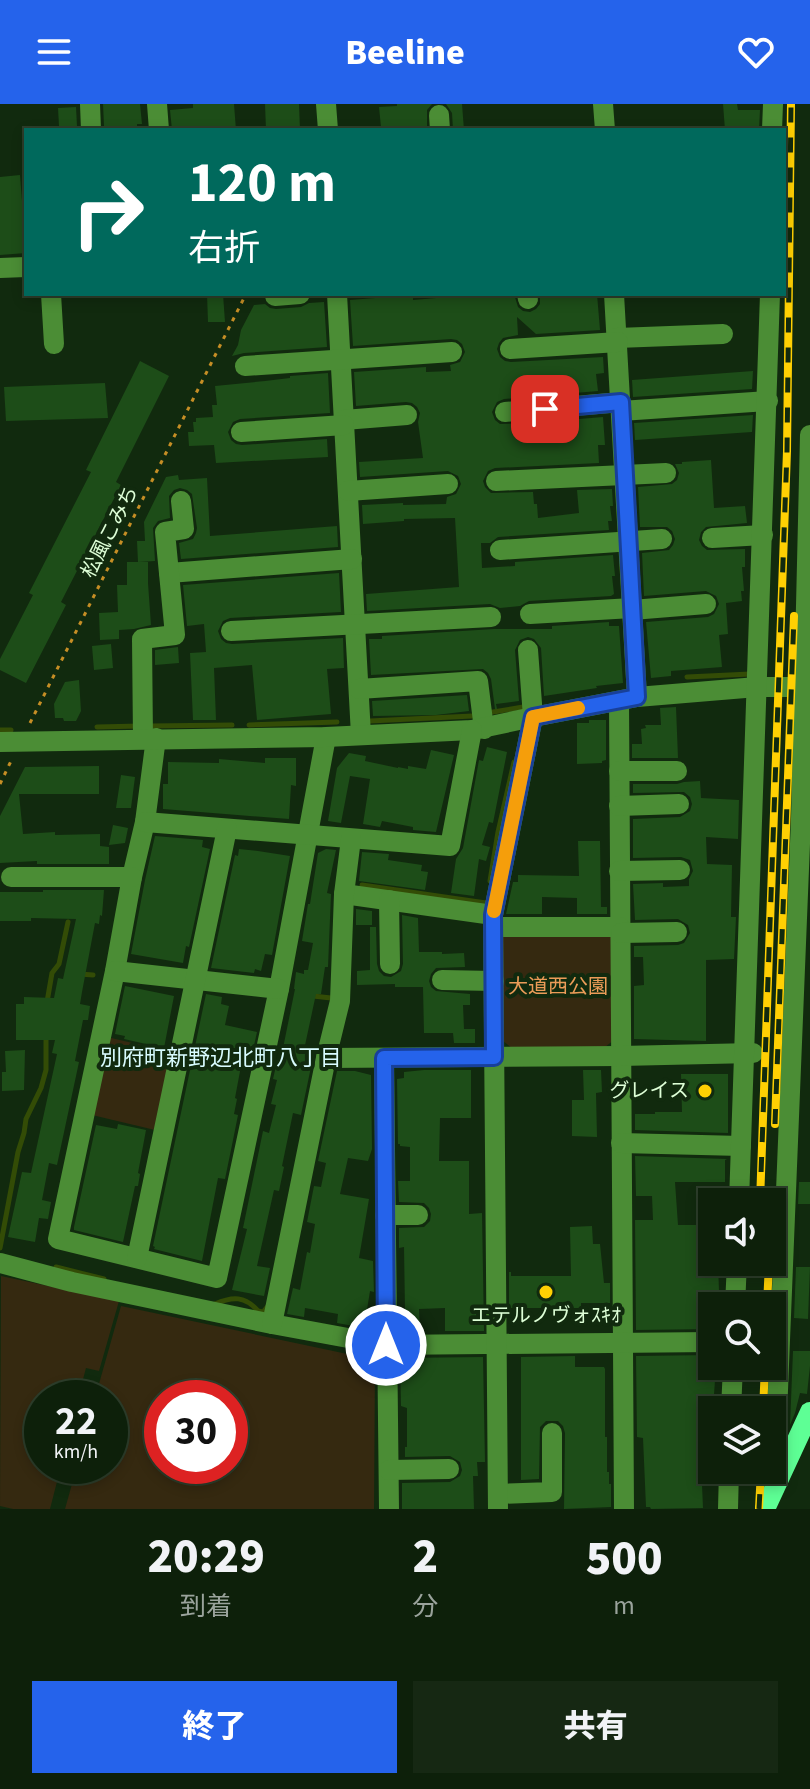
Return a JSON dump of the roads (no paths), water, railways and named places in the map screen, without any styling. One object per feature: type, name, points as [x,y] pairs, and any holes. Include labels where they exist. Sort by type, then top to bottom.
[{"type":"main road","points":[[771,1503],[810,1412]]},
{"type":"street","points":[[90,104],[91,128]]},
{"type":"street","points":[[157,104],[159,128]]},
{"type":"street","points":[[603,104],[605,128]]},
{"type":"street","points":[[772,128],[773,104]]},
{"type":"street","points":[[0,268],[24,267]]},
{"type":"street","points":[[51,296],[54,344]]},
{"type":"street","points":[[337,296],[361,735]]},
{"type":"street","points":[[614,296],[632,609],[628,699],[619,771],[624,1509]]},
{"type":"street","points":[[740,1188],[749,1053],[770,296]]},
{"type":"street","points":[[510,349],[617,340],[692,326],[723,334]]},
{"type":"street","points":[[245,366],[442,358]]},
{"type":"street","points":[[505,412],[545,418],[621,406],[768,401]]},
{"type":"street","points":[[241,432],[407,415]]},
{"type":"street","points":[[771,1503],[805,818],[810,435]]},
{"type":"street","points":[[496,481],[538,471],[625,475],[666,473]]},
{"type":"street","points":[[348,491],[437,480]]},
{"type":"street","points":[[181,501],[184,529],[165,532],[169,573],[183,635],[142,639],[150,738],[145,822],[58,1239],[217,1278],[279,989],[326,737]]},
{"type":"street","points":[[712,538],[763,535]]},
{"type":"street","points":[[500,550],[546,538],[629,543],[662,539]]},
{"type":"street","points":[[169,573],[352,559]]},
{"type":"street","points":[[539,618],[706,604]]},
{"type":"street","points":[[231,631],[265,637],[355,625],[491,617]]},
{"type":"street","points":[[528,650],[533,717],[493,921],[498,1501],[552,1492],[552,1433]]},
{"type":"street","points":[[145,822],[450,846],[478,730],[478,681],[359,689]]},
{"type":"street","points":[[10,742],[326,737],[478,730],[628,699],[757,687],[807,688]]},
{"type":"street","points":[[619,771],[677,771]]},
{"type":"street","points":[[619,806],[679,804]]},
{"type":"street","points":[[137,1258],[227,829]]},
{"type":"street","points":[[272,1324],[340,1001],[344,894],[351,839]]},
{"type":"street","points":[[619,871],[680,870]]},
{"type":"street","points":[[11,877],[132,877]]},
{"type":"street","points":[[344,894],[493,921],[677,932]]},
{"type":"street","points":[[389,900],[390,964]]},
{"type":"street","points":[[115,971],[279,989]]},
{"type":"street","points":[[442,980],[494,981]]},
{"type":"street","points":[[326,1058],[749,1053]]},
{"type":"street","points":[[384,1058],[389,1509]]},
{"type":"street","points":[[621,1143],[741,1146]]},
{"type":"street","points":[[385,1215],[418,1215]]},
{"type":"street","points":[[0,1263],[72,1282],[386,1345],[698,1342]]},
{"type":"street","points":[[389,1470],[449,1469]]},
{"type":"street","points":[[728,1509],[729,1484]]},
{"type":"waterway","points":[[687,677],[750,674]]},
{"type":"waterway","points":[[487,713],[529,706]]},
{"type":"waterway","points":[[370,721],[472,716]]},
{"type":"waterway","points":[[249,725],[337,722]]},
{"type":"waterway","points":[[150,726],[232,725]]},
{"type":"waterway","points":[[97,727],[140,726]]},
{"type":"waterway","points":[[0,730],[11,730]]},
{"type":"waterway","points":[[490,881],[514,762]]},
{"type":"waterway","points":[[362,885],[486,903]]},
{"type":"waterway","points":[[47,1002],[52,973],[59,964],[68,922]]},
{"type":"waterway","points":[[80,974],[93,975]]},
{"type":"waterway","points":[[313,996],[331,998]]},
{"type":"waterway","points":[[0,1248],[26,1119],[46,1070],[46,1036]]},
{"type":"waterway","points":[[56,1267],[104,1279]]},
{"type":"waterway","points":[[215,1304],[238,1299],[263,1312],[268,1306]]},
{"type":"railway","points":[[761,1188],[787,451],[791,104]]},
{"type":"railway","points":[[775,1124],[794,616]]},
{"type":"railway","points":[[768,1276],[768,1292]]},
{"type":"railway","points":[[764,1380],[764,1396]]},
{"type":"railway","points":[[759,1509],[760,1484]]},
{"type":"place","name":"グレイス","points":[[705,1091]]},
{"type":"place","name":"エテルノヴォｽｷｵ","points":[[546,1292]]},
{"type":"district","name":"別府町新野辺北町八丁目","points":[[221,1058]]},
{"type":"park label","name":"大道西公園","points":[[558,987]]}]
